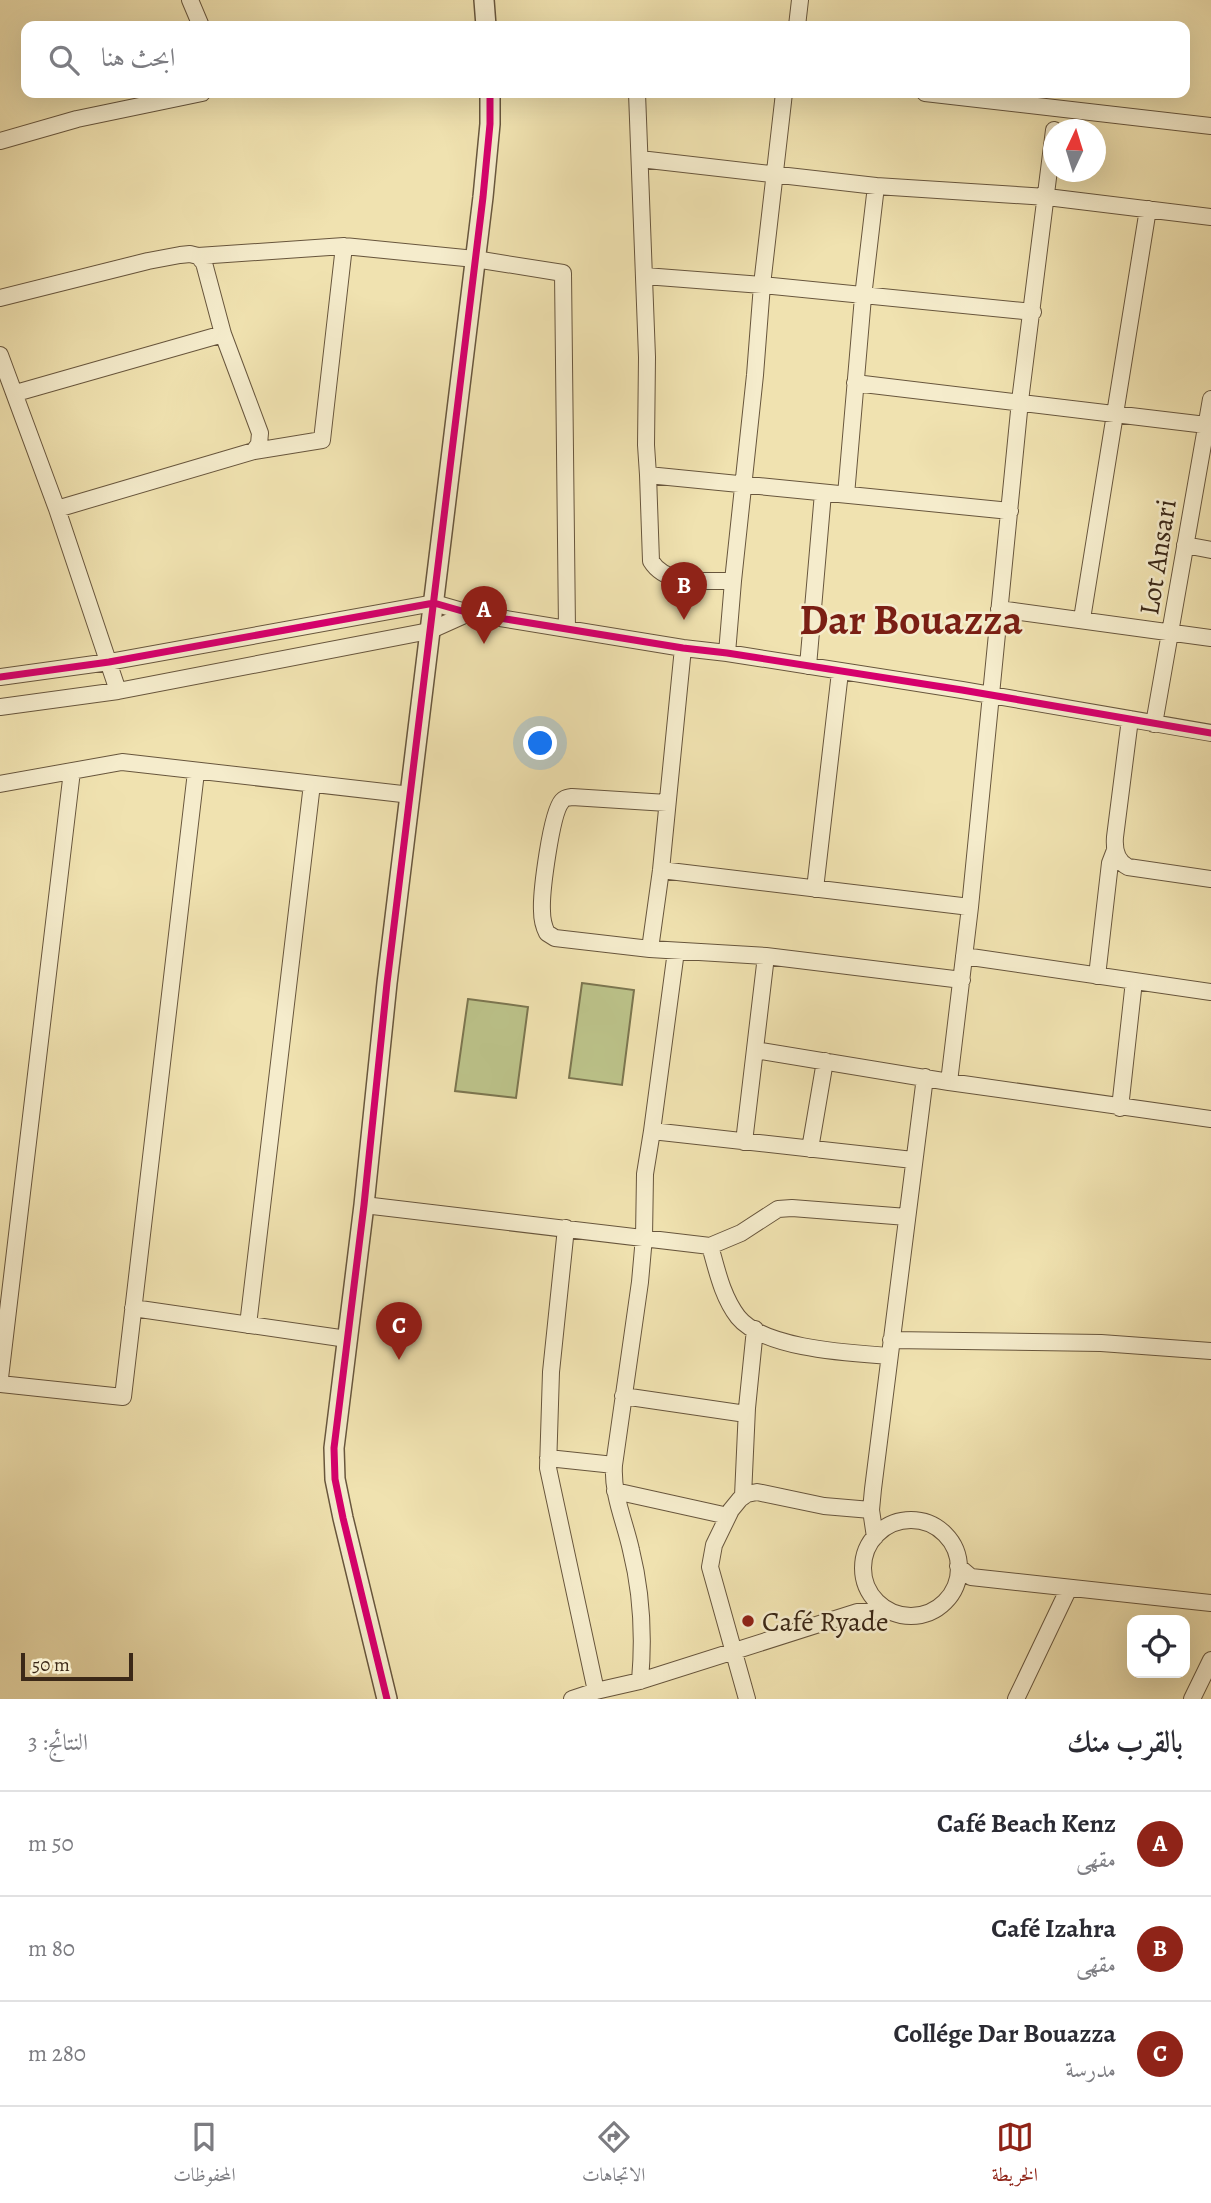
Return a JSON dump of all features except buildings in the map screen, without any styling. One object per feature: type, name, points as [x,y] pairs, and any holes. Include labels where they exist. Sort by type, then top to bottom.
[{"type":"street","points":[[190,0],[199,21]]},
{"type":"street","points":[[484,0],[486,21]]},
{"type":"street","points":[[798,21],[800,0]]},
{"type":"street","points":[[0,141],[100,114],[178,98]]},
{"type":"street","points":[[387,1699],[335,1479],[334,1448],[475,260],[489,136],[490,98]]},
{"type":"street","points":[[637,98],[645,276],[651,561],[656,569],[676,579],[733,581]]},
{"type":"street","points":[[727,653],[745,486],[762,285],[783,98]]},
{"type":"street","points":[[969,98],[1211,126]]},
{"type":"street","points":[[1055,119],[1056,108]]},
{"type":"street","points":[[640,159],[876,187],[1046,197],[1211,218]]},
{"type":"street","points":[[948,1082],[970,907],[1020,401],[1048,182]]},
{"type":"street","points":[[846,495],[863,296],[876,187]]},
{"type":"street","points":[[1082,619],[1147,209]]},
{"type":"street","points":[[57,509],[254,451],[322,440],[344,246]]},
{"type":"street","points":[[0,298],[148,261],[190,254],[198,256],[344,246],[563,272],[567,629]]},
{"type":"street","points":[[198,256],[204,263],[223,334],[260,433],[259,444],[254,451]]},
{"type":"street","points":[[645,276],[1033,312]]},
{"type":"street","points":[[16,393],[223,334]]},
{"type":"street","points":[[0,355],[57,509],[118,691]]},
{"type":"street","points":[[855,383],[1206,425]]},
{"type":"street","name":"Lot Ansari","points":[[1154,723],[1211,399]]},
{"type":"street","points":[[648,475],[1010,511]]},
{"type":"street","points":[[808,666],[823,493]]},
{"type":"street","points":[[1185,545],[1211,550]]},
{"type":"street","points":[[0,677],[109,662],[434,603],[469,613],[683,649],[727,653],[1211,733]]},
{"type":"street","points":[[999,609],[1211,638]]},
{"type":"street","points":[[0,707],[118,691],[429,631],[469,613]]},
{"type":"street","points":[[650,949],[661,870],[683,649]]},
{"type":"street","points":[[815,889],[840,672]]},
{"type":"street","points":[[1097,976],[1130,719]]},
{"type":"street","points":[[0,784],[122,762],[411,795]]},
{"type":"street","points":[[0,1378],[72,771]]},
{"type":"street","points":[[0,1384],[122,1397],[196,772]]},
{"type":"street","points":[[248,1325],[312,784]]},
{"type":"street","points":[[667,803],[566,798],[557,809],[545,871],[542,912],[547,933],[555,939],[766,957],[962,980]]},
{"type":"street","points":[[1115,850],[1121,864],[1128,867],[1211,880]]},
{"type":"street","points":[[661,870],[970,907]]},
{"type":"street","points":[[640,1681],[643,1646],[641,1596],[615,1491],[614,1465],[640,1282],[645,1174],[676,951]]},
{"type":"street","points":[[964,956],[1211,992]]},
{"type":"street","points":[[744,1142],[766,957]]},
{"type":"street","points":[[1120,1108],[1134,981]]},
{"type":"street","points":[[755,1049],[948,1082],[1211,1119]]},
{"type":"street","points":[[810,1149],[825,1061]]},
{"type":"street","points":[[875,1537],[872,1514],[890,1348],[925,1077]]},
{"type":"street","points":[[652,1131],[913,1160]]},
{"type":"street","points":[[364,1205],[644,1237],[694,1246],[710,1246],[741,1233],[778,1209],[906,1217]]},
{"type":"street","points":[[566,1228],[551,1372],[548,1468],[596,1690]]},
{"type":"street","points":[[710,1246],[724,1294],[739,1318],[770,1336],[821,1350],[1101,1343],[1211,1351]]},
{"type":"street","points":[[133,1308],[347,1339]]},
{"type":"street","points":[[747,1699],[710,1567],[714,1545],[728,1516],[743,1496],[746,1414],[755,1329]]},
{"type":"street","points":[[623,1396],[746,1414]]},
{"type":"street","points":[[548,1458],[614,1465]]},
{"type":"street","points":[[615,1491],[728,1516]]},
{"type":"street","points":[[743,1496],[757,1492],[854,1510],[872,1514],[892,1525]]},
{"type":"street","points":[[890,1611],[869,1591],[863,1563],[867,1549],[875,1537],[892,1525],[904,1521],[917,1521],[937,1529],[952,1545],[958,1566],[952,1592]]},
{"type":"street","points":[[958,1566],[971,1577],[1211,1603]]},
{"type":"street","points":[[575,1698],[596,1690],[640,1681],[856,1612],[921,1614],[939,1606],[971,1577]]},
{"type":"street","points":[[1016,1699],[1069,1588]]},
{"type":"street","points":[[856,1612],[869,1591]]},
{"type":"street","points":[[1192,1699],[1211,1660]]},
{"type":"green space","points":[[582,983],[634,990],[622,1085],[569,1078]]},
{"type":"green space","points":[[468,999],[528,1007],[516,1098],[455,1091]]},
{"type":"cycle path","points":[[387,1699],[343,1518],[335,1479],[334,1448],[364,1205],[387,983],[483,197],[490,98]]},
{"type":"cycle path","points":[[0,677],[109,662],[434,603],[469,613],[962,690],[1211,733]]},
{"type":"place","name":"Café Izahra","points":[[684,620]]},
{"type":"place","name":"Café Beach Kenz","points":[[484,644]]},
{"type":"place","name":"Collége Dar Bouazza","points":[[399,1360]]},
{"type":"place","name":"Café Ryade","points":[[748,1621]]},
{"type":"district","name":"Dar Bouazza","points":[[911,619]]}]
